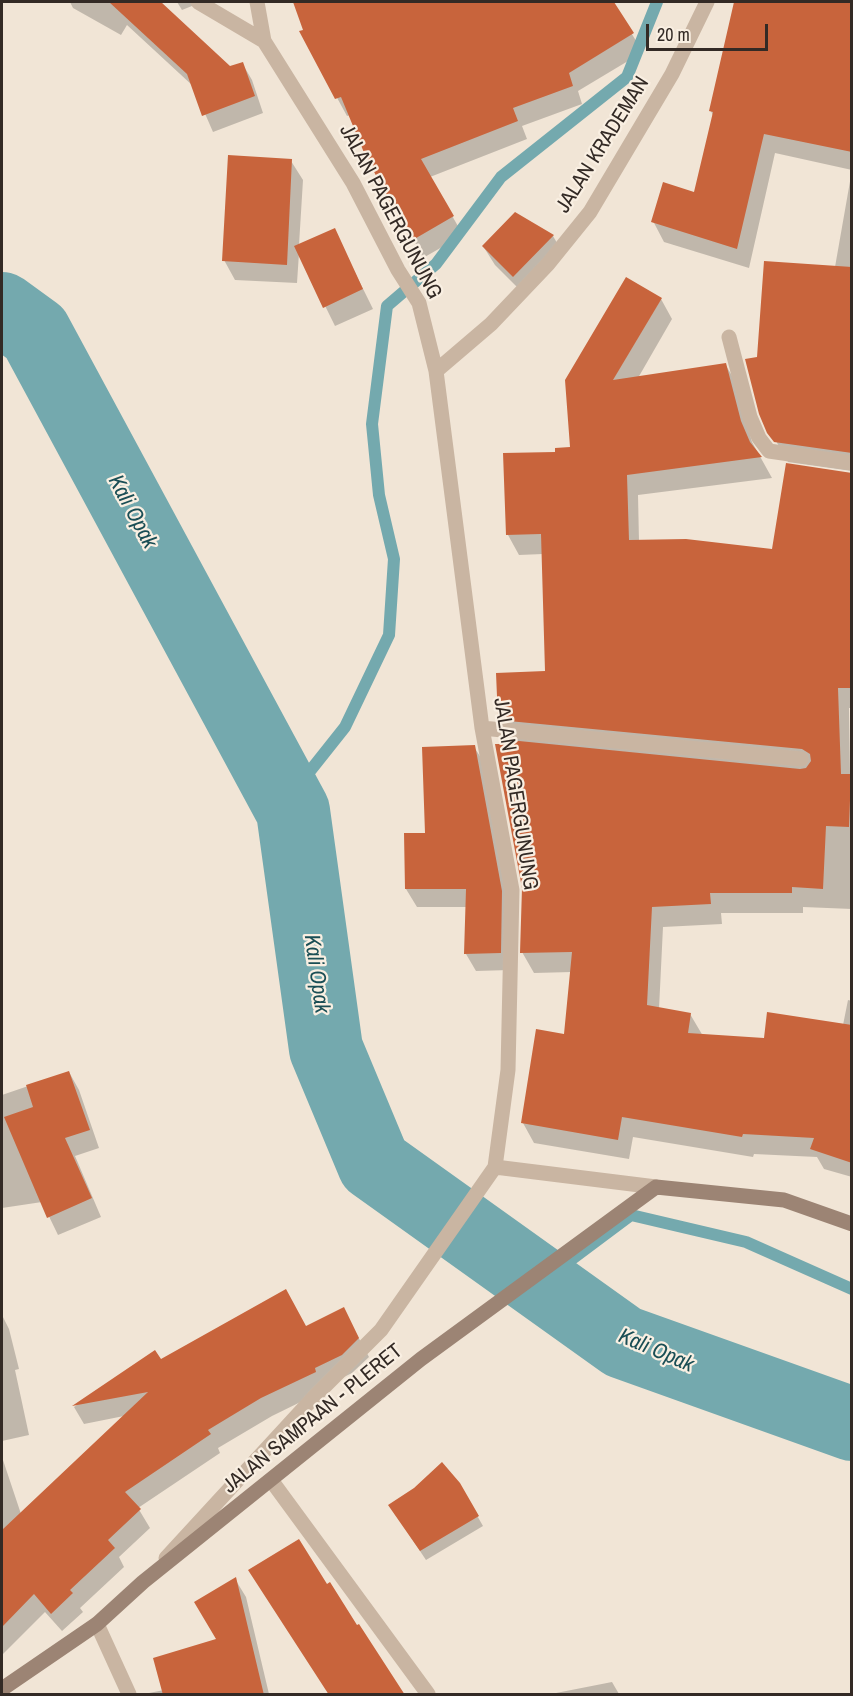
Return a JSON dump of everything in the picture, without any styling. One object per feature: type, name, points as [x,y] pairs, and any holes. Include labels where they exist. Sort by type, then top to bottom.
[{"type":"main road","name":"JALAN SAMPAAN - PLERET","points":[[2,1689],[97,1624],[143,1582],[421,1359],[656,1187]]},
{"type":"main road","points":[[656,1187],[784,1200],[852,1224]]},
{"type":"street","name":"JALAN PAGERGUNUNG","points":[[143,1582],[315,1396],[381,1330],[495,1167],[508,1070],[512,890],[482,728],[436,371],[419,303],[398,270],[347,173],[264,40],[198,2]]},
{"type":"street","points":[[257,2],[264,40]]},
{"type":"street","name":"JALAN KRADEMAN","points":[[436,371],[491,324],[548,264],[590,212],[672,74],[707,2]]},
{"type":"street","points":[[729,337],[750,417],[759,438],[769,451],[852,463]]},
{"type":"street","points":[[482,728],[801,759]]},
{"type":"street","points":[[495,1167],[656,1187]]},
{"type":"street","points":[[271,1480],[428,1695]]},
{"type":"street","points":[[97,1624],[129,1695]]},
{"type":"building","points":[[109,2],[161,2],[230,66],[243,62],[255,96],[202,116],[187,74]]},
{"type":"building","points":[[293,2],[614,2],[634,33],[569,73],[573,86],[513,108],[518,121],[421,159],[454,216],[411,241],[365,155],[341,97],[335,99],[299,31],[303,30]]},
{"type":"building","points":[[734,2],[852,2],[852,152],[764,134],[737,249],[651,222],[663,182],[694,192],[713,112],[709,111]]},
{"type":"building","points":[[228,155],[292,159],[287,265],[222,261]]},
{"type":"building","points":[[515,212],[554,235],[513,277],[482,246]]},
{"type":"building","points":[[335,228],[363,289],[323,308],[294,246]]},
{"type":"building","points":[[764,261],[852,267],[852,453],[774,442],[767,433],[759,414],[745,359],[757,357]]},
{"type":"building","points":[[626,277],[662,298],[613,380],[726,363],[741,421],[750,442],[762,457],[627,475],[629,540],[686,539],[772,549],[786,463],[852,473],[852,688],[838,688],[841,774],[851,774],[849,827],[826,826],[823,889],[792,887],[792,893],[710,893],[711,904],[652,907],[647,1005],[691,1013],[688,1033],[764,1038],[767,1012],[852,1025],[852,1163],[810,1149],[814,1138],[743,1134],[742,1137],[622,1117],[618,1140],[521,1123],[536,1029],[564,1034],[572,952],[520,953],[522,888],[495,744],[500,744],[499,739],[800,769],[806,768],[811,761],[810,754],[802,749],[498,720],[496,673],[545,671],[541,534],[506,535],[503,453],[555,452],[555,448],[570,447],[565,380]]},
{"type":"building","points":[[475,745],[502,891],[501,953],[464,954],[466,889],[405,889],[404,833],[425,833],[422,747]]},
{"type":"building","points":[[69,1071],[90,1130],[65,1138],[92,1198],[47,1218],[4,1117],[33,1107],[26,1085]]},
{"type":"building","points":[[286,1289],[306,1326],[344,1307],[359,1338],[342,1355],[315,1368],[316,1372],[261,1398],[208,1430],[211,1434],[125,1492],[141,1509],[108,1540],[115,1548],[70,1590],[73,1593],[51,1614],[34,1594],[2,1627],[2,1530],[148,1392],[72,1406],[155,1350],[161,1359]]},
{"type":"building","points":[[442,1462],[460,1483],[479,1516],[420,1551],[388,1505],[414,1488]]},
{"type":"building","points":[[299,1539],[327,1584],[330,1582],[405,1695],[329,1695],[248,1570]]},
{"type":"building","points":[[236,1577],[264,1695],[163,1695],[153,1658],[216,1639],[194,1602]]},
{"type":"waterway","points":[[287,800],[345,727],[389,635],[394,559],[379,495],[372,424],[387,306],[436,264],[501,177],[627,77],[657,2]]},
{"type":"waterway","name":"Kali Opak","points":[[2,309],[35,333],[293,811],[326,1049],[374,1164],[623,1342],[852,1424]]},
{"type":"waterway","points":[[540,1283],[631,1215],[746,1242],[852,1289]]}]
